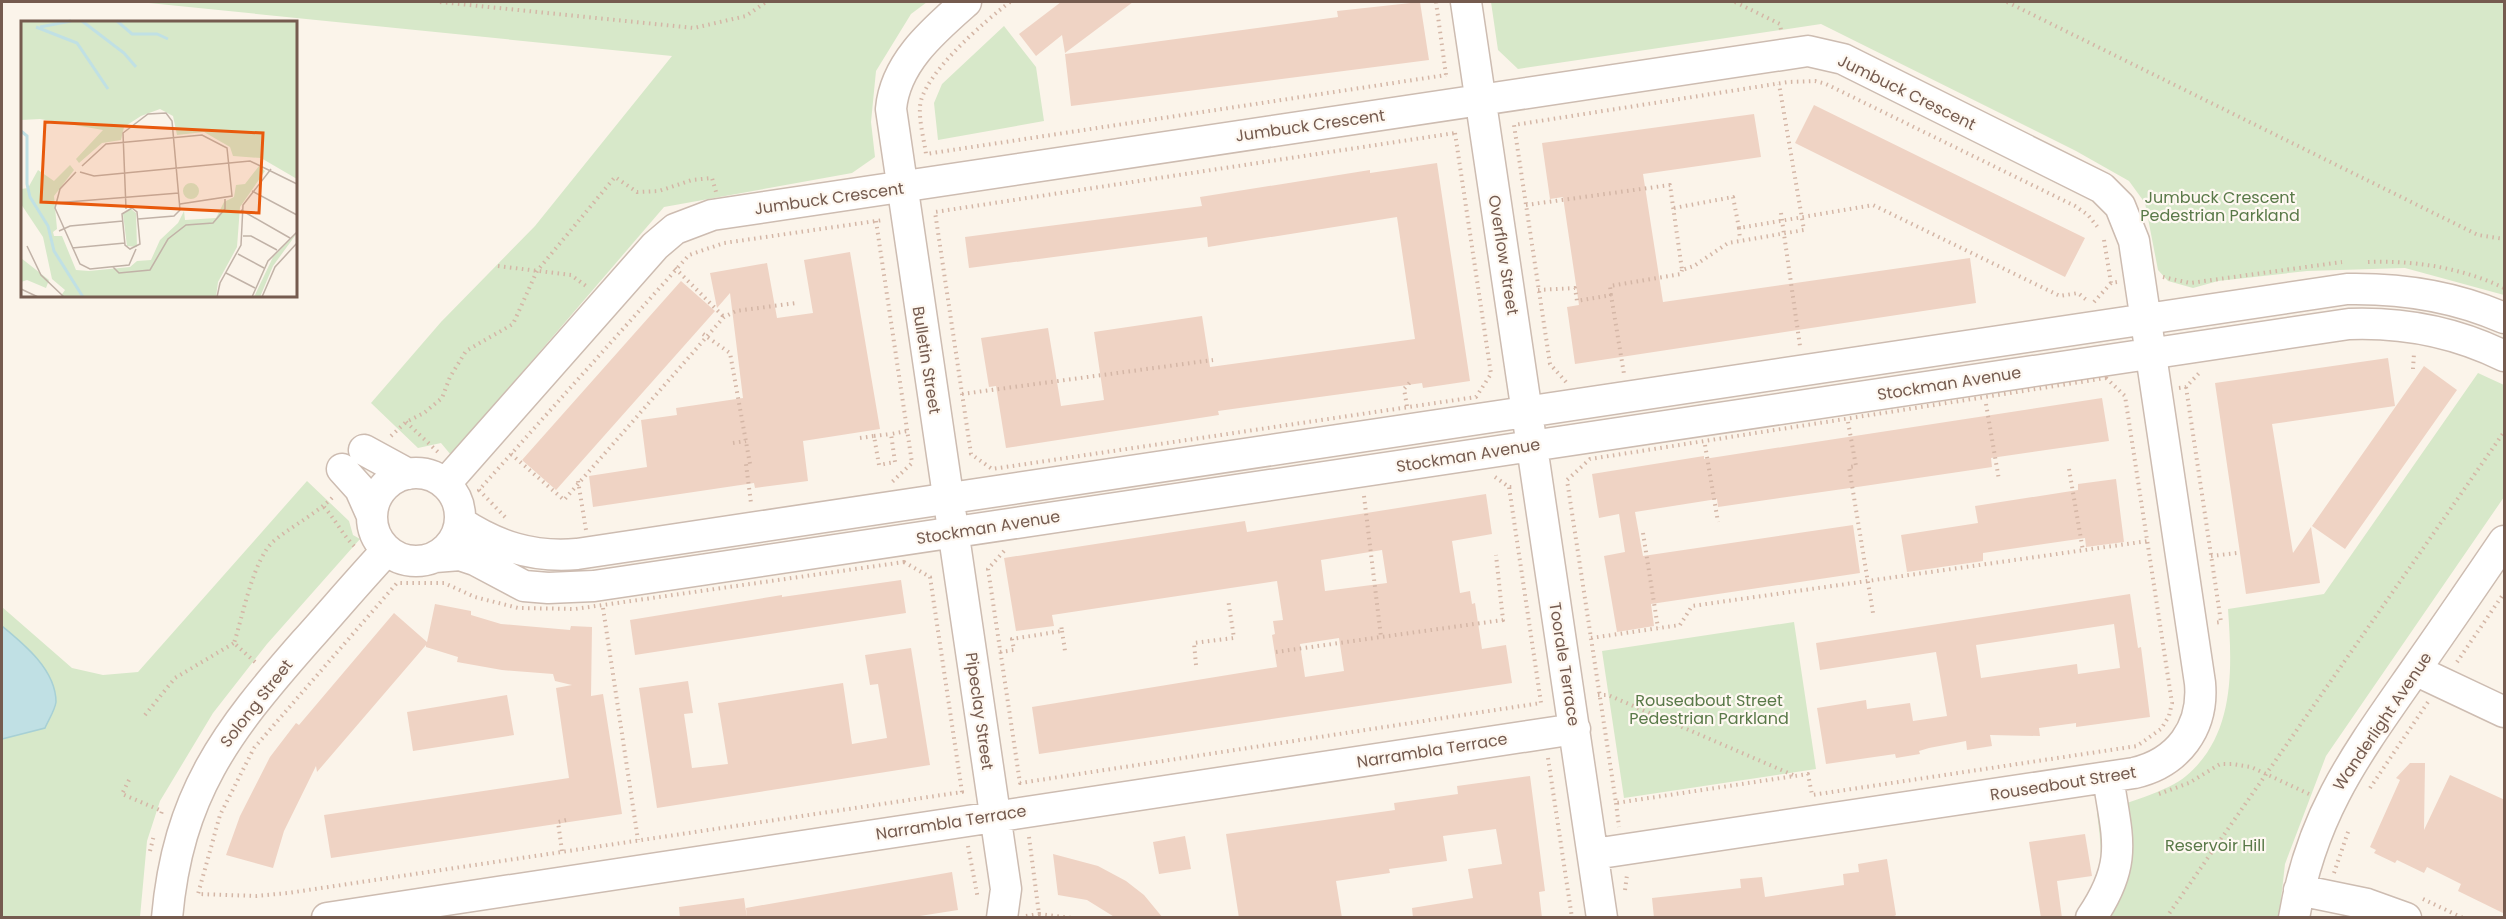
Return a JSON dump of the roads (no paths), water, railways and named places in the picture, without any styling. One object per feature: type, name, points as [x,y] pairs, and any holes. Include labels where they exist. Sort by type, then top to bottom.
[{"type":"street","name":"Bulletin Street","points":[[953,532],[891,122],[892,95],[896,82],[910,59],[966,2]]},
{"type":"street","name":"Overflow Street","points":[[1466,2],[1527,411]]},
{"type":"street","name":"Jumbuck Crescent","points":[[445,484],[665,237],[687,223],[722,228],[901,187],[1796,52],[1832,55],[2102,188],[2126,217],[2134,241],[2148,335]]},
{"type":"street","name":"Stockman Avenue","points":[[435,557],[460,555],[475,560],[524,586],[571,589],[601,595],[953,532],[1532,445],[2148,335],[2319,292],[2376,288],[2433,295],[2461,301],[2505,318]]},
{"type":"street","name":"Stockman Avenue","points":[[460,522],[488,540],[507,547],[559,555],[1527,411],[2148,335],[2375,323],[2401,325],[2451,335],[2505,356]]},
{"type":"street","name":"Rouseabout Street","points":[[1594,854],[2108,777],[2146,770],[2168,759],[2186,741],[2200,708],[2200,683],[2148,335]]},
{"type":"street","name":"Toorale Terrace","points":[[1527,411],[1602,918]]},
{"type":"street","points":[[357,463],[408,474],[429,475],[445,484],[456,499],[460,522],[456,536],[447,548],[435,557],[410,561],[387,550],[373,529],[372,516],[360,489],[357,463]]},
{"type":"street","points":[[372,516],[380,491],[389,482],[408,474]]},
{"type":"street","name":"Pipeclay Street","points":[[953,532],[996,816],[996,905],[1019,918]]},
{"type":"street","name":"Wanderlight Avenue","points":[[2297,904],[2306,860],[2328,803],[2359,750],[2428,676],[2505,541]]},
{"type":"street","name":"Solong Street","points":[[167,918],[174,866],[183,831],[200,786],[227,737],[261,693],[387,550]]},
{"type":"street","points":[[2428,676],[2505,712]]},
{"type":"street","name":"Narrambla Terrace","points":[[327,918],[996,816],[1543,750],[1575,729]]},
{"type":"street","points":[[2091,918],[2109,892],[2116,869],[2118,847],[2108,777]]},
{"type":"street","points":[[2297,904],[2329,896],[2386,909],[2406,918]]},
{"type":"water","points":[[2,626],[29,650],[45,669],[55,690],[56,702],[45,728],[2,739]]},
{"type":"park label","name":"Jumbuck Crescent Pedestrian Parkland","points":[[2220,206]]},
{"type":"park label","name":"Rouseabout Street Pedestrian Parkland","points":[[1709,709]]},
{"type":"park label","name":"Reservoir Hill","points":[[2215,845]]}]
